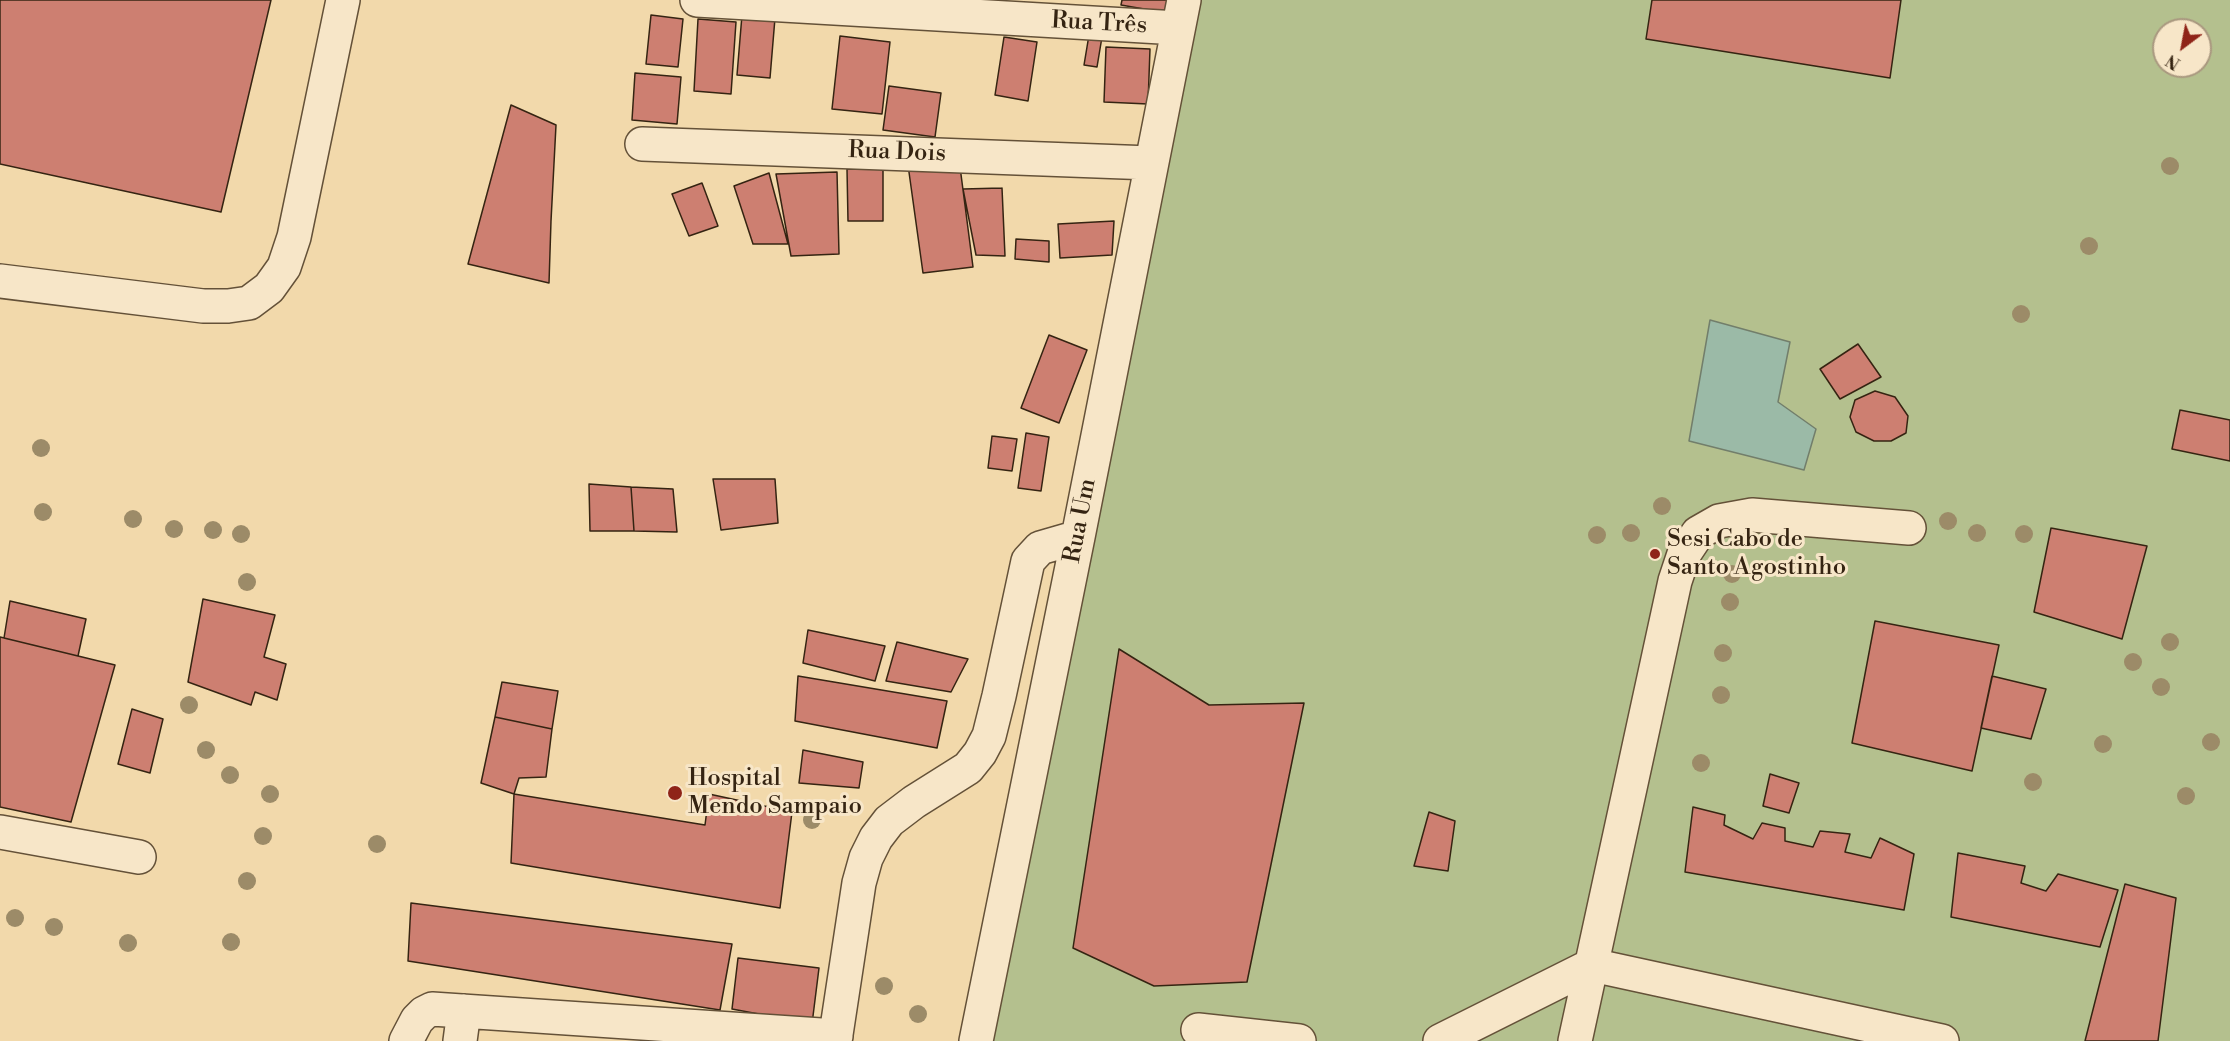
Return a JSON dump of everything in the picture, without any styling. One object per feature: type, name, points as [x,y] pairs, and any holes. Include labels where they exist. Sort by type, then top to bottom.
[{"type":"street","points":[[0,281],[203,306],[249,303],[269,288],[284,267],[294,237],[343,0]]},
{"type":"street","name":"Rua Três","points":[[697,0],[1181,14]]},
{"type":"street","name":"Rua Um","points":[[976,1041],[1181,14]]},
{"type":"street","name":"Rua Dois","points":[[642,144],[1151,163]]},
{"type":"street","points":[[1575,1041],[1676,581],[1684,554],[1698,533],[1719,521],[1752,515],[1909,528]]},
{"type":"street","points":[[406,1041],[411,1029],[424,1013],[432,1009],[462,1026],[836,1038],[859,883],[866,858],[876,838],[889,821],[914,802],[968,768],[980,753],[989,736],[999,696],[1028,561],[1040,548],[1078,537]]},
{"type":"street","points":[[0,832],[139,857]]},
{"type":"street","points":[[1440,1041],[1592,965],[1942,1041]]},
{"type":"street","points":[[1198,1030],[1299,1041]]},
{"type":"green space","name":"Sesi Cabo de Santo Agostinho","points":[[1193,0],[2230,0],[2230,1041],[979,1041]]},
{"type":"shaded area","points":[[1710,320],[1790,342],[1778,402],[1816,429],[1804,470],[1689,441]]},
{"type":"building","points":[[0,0],[271,0],[221,212],[0,164]]},
{"type":"building","points":[[1122,0],[1170,0],[1167,13],[1121,5]]},
{"type":"building","points":[[1652,0],[1901,0],[1890,78],[1646,39]]},
{"type":"building","points":[[651,15],[683,19],[678,67],[646,64]]},
{"type":"building","points":[[742,15],[775,18],[770,78],[737,75]]},
{"type":"building","points":[[698,19],[736,22],[731,94],[694,91]]},
{"type":"building","points":[[1089,35],[1102,37],[1097,67],[1084,65]]},
{"type":"building","points":[[840,36],[890,42],[882,114],[832,109]]},
{"type":"building","points":[[1004,37],[1037,42],[1028,101],[995,95]]},
{"type":"building","points":[[1106,47],[1150,49],[1148,104],[1104,102]]},
{"type":"building","points":[[635,73],[681,77],[677,124],[632,120]]},
{"type":"building","points":[[889,86],[941,93],[935,137],[883,130]]},
{"type":"building","points":[[511,105],[556,125],[549,283],[468,264]]},
{"type":"building","points":[[959,159],[973,267],[923,273],[908,165]]},
{"type":"building","points":[[847,169],[883,169],[883,221],[848,221]]},
{"type":"building","points":[[837,172],[839,254],[791,256],[776,174]]},
{"type":"building","points":[[769,173],[788,244],[753,244],[734,186]]},
{"type":"building","points":[[702,183],[718,226],[689,236],[672,194]]},
{"type":"building","points":[[1002,188],[1005,256],[976,255],[963,189]]},
{"type":"building","points":[[1114,221],[1112,255],[1060,258],[1058,224]]},
{"type":"building","points":[[1016,239],[1049,241],[1049,262],[1015,259]]},
{"type":"building","points":[[1049,335],[1087,350],[1059,423],[1021,408]]},
{"type":"building","points":[[1858,344],[1881,377],[1840,399],[1820,369]]},
{"type":"building","points":[[1875,391],[1895,397],[1908,416],[1906,433],[1891,441],[1874,441],[1856,432],[1850,417],[1855,400]]},
{"type":"building","points":[[2180,410],[2230,420],[2230,461],[2172,449]]},
{"type":"building","points":[[1026,433],[1049,437],[1041,491],[1018,488]]},
{"type":"building","points":[[992,436],[1017,439],[1012,471],[988,468]]},
{"type":"building","points":[[713,479],[775,479],[778,523],[721,530]]},
{"type":"building","points":[[589,484],[631,487],[634,531],[590,531]]},
{"type":"building","points":[[631,487],[673,489],[677,532],[634,531]]},
{"type":"building","points":[[2051,528],[2147,546],[2122,639],[2034,612]]},
{"type":"building","points":[[203,599],[275,615],[264,657],[286,664],[277,700],[255,692],[251,705],[188,682]]},
{"type":"building","points":[[10,601],[86,619],[78,656],[4,638]]},
{"type":"building","points":[[1875,621],[1999,645],[1972,771],[1852,743]]},
{"type":"building","points":[[808,630],[885,646],[875,681],[803,663]]},
{"type":"building","points":[[0,637],[115,665],[71,822],[0,807]]},
{"type":"building","points":[[897,642],[968,659],[951,692],[886,681]]},
{"type":"building","points":[[1119,649],[1209,705],[1304,703],[1247,982],[1154,986],[1073,948]]},
{"type":"building","points":[[798,676],[947,701],[937,748],[795,721]]},
{"type":"building","points":[[1992,676],[2046,689],[2031,739],[1981,728]]},
{"type":"building","points":[[502,682],[558,691],[552,729],[495,717]]},
{"type":"building","points":[[132,709],[163,719],[150,773],[118,764]]},
{"type":"building","points":[[495,717],[552,729],[546,777],[519,778],[514,794],[481,783]]},
{"type":"building","points":[[803,750],[863,762],[859,788],[799,783]]},
{"type":"building","points":[[1770,774],[1799,783],[1789,813],[1763,806]]},
{"type":"building","points":[[514,794],[705,825],[709,794],[792,812],[780,908],[511,863]]},
{"type":"building","points":[[1693,807],[1725,815],[1724,825],[1753,839],[1762,823],[1785,828],[1785,841],[1813,847],[1820,831],[1850,834],[1845,852],[1871,858],[1880,838],[1914,854],[1904,910],[1685,872]]},
{"type":"building","points":[[1429,812],[1455,821],[1448,871],[1414,866]]},
{"type":"building","points":[[1958,853],[2025,866],[2021,883],[2046,891],[2058,874],[2118,890],[2100,947],[1951,917]]},
{"type":"building","points":[[2125,884],[2176,898],[2158,1041],[2085,1041]]},
{"type":"building","points":[[411,903],[732,944],[720,1010],[408,961]]},
{"type":"building","points":[[738,958],[819,968],[812,1024],[732,1009]]},
{"type":"place","name":"Sesi Cabo de Santo Agostinho","points":[[1655,554]]},
{"type":"place","name":"Hospital Mendo Sampaio","points":[[675,793]]}]
